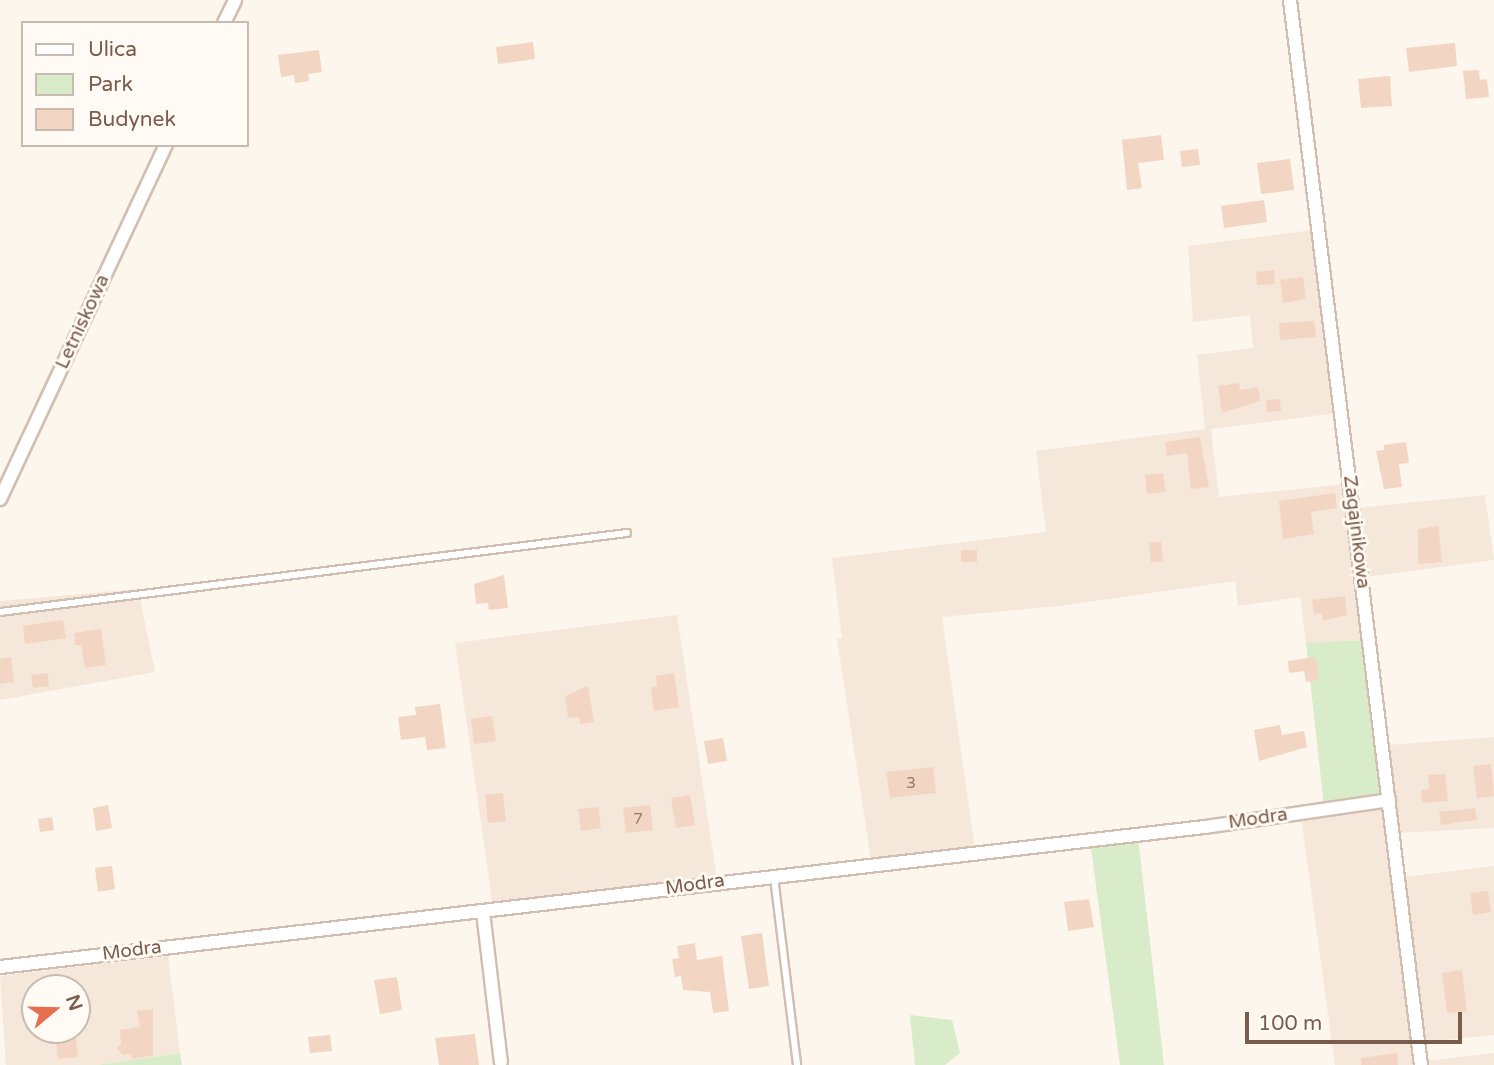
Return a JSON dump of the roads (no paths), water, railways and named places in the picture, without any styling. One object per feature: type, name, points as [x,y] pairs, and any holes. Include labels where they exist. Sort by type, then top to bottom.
[{"type":"street","points":[[225,21],[235,0]]},
{"type":"street","name":"Zagajnikowa","points":[[1290,0],[1421,1065]]},
{"type":"street","name":"Letniskowa","points":[[0,499],[165,147]]},
{"type":"street","name":"Modra","points":[[0,967],[1205,827],[1389,800]]},
{"type":"street","points":[[484,912],[501,1063]]},
{"type":"lane","points":[[0,612],[626,533]]},
{"type":"lane","points":[[774,875],[797,1065]]}]
